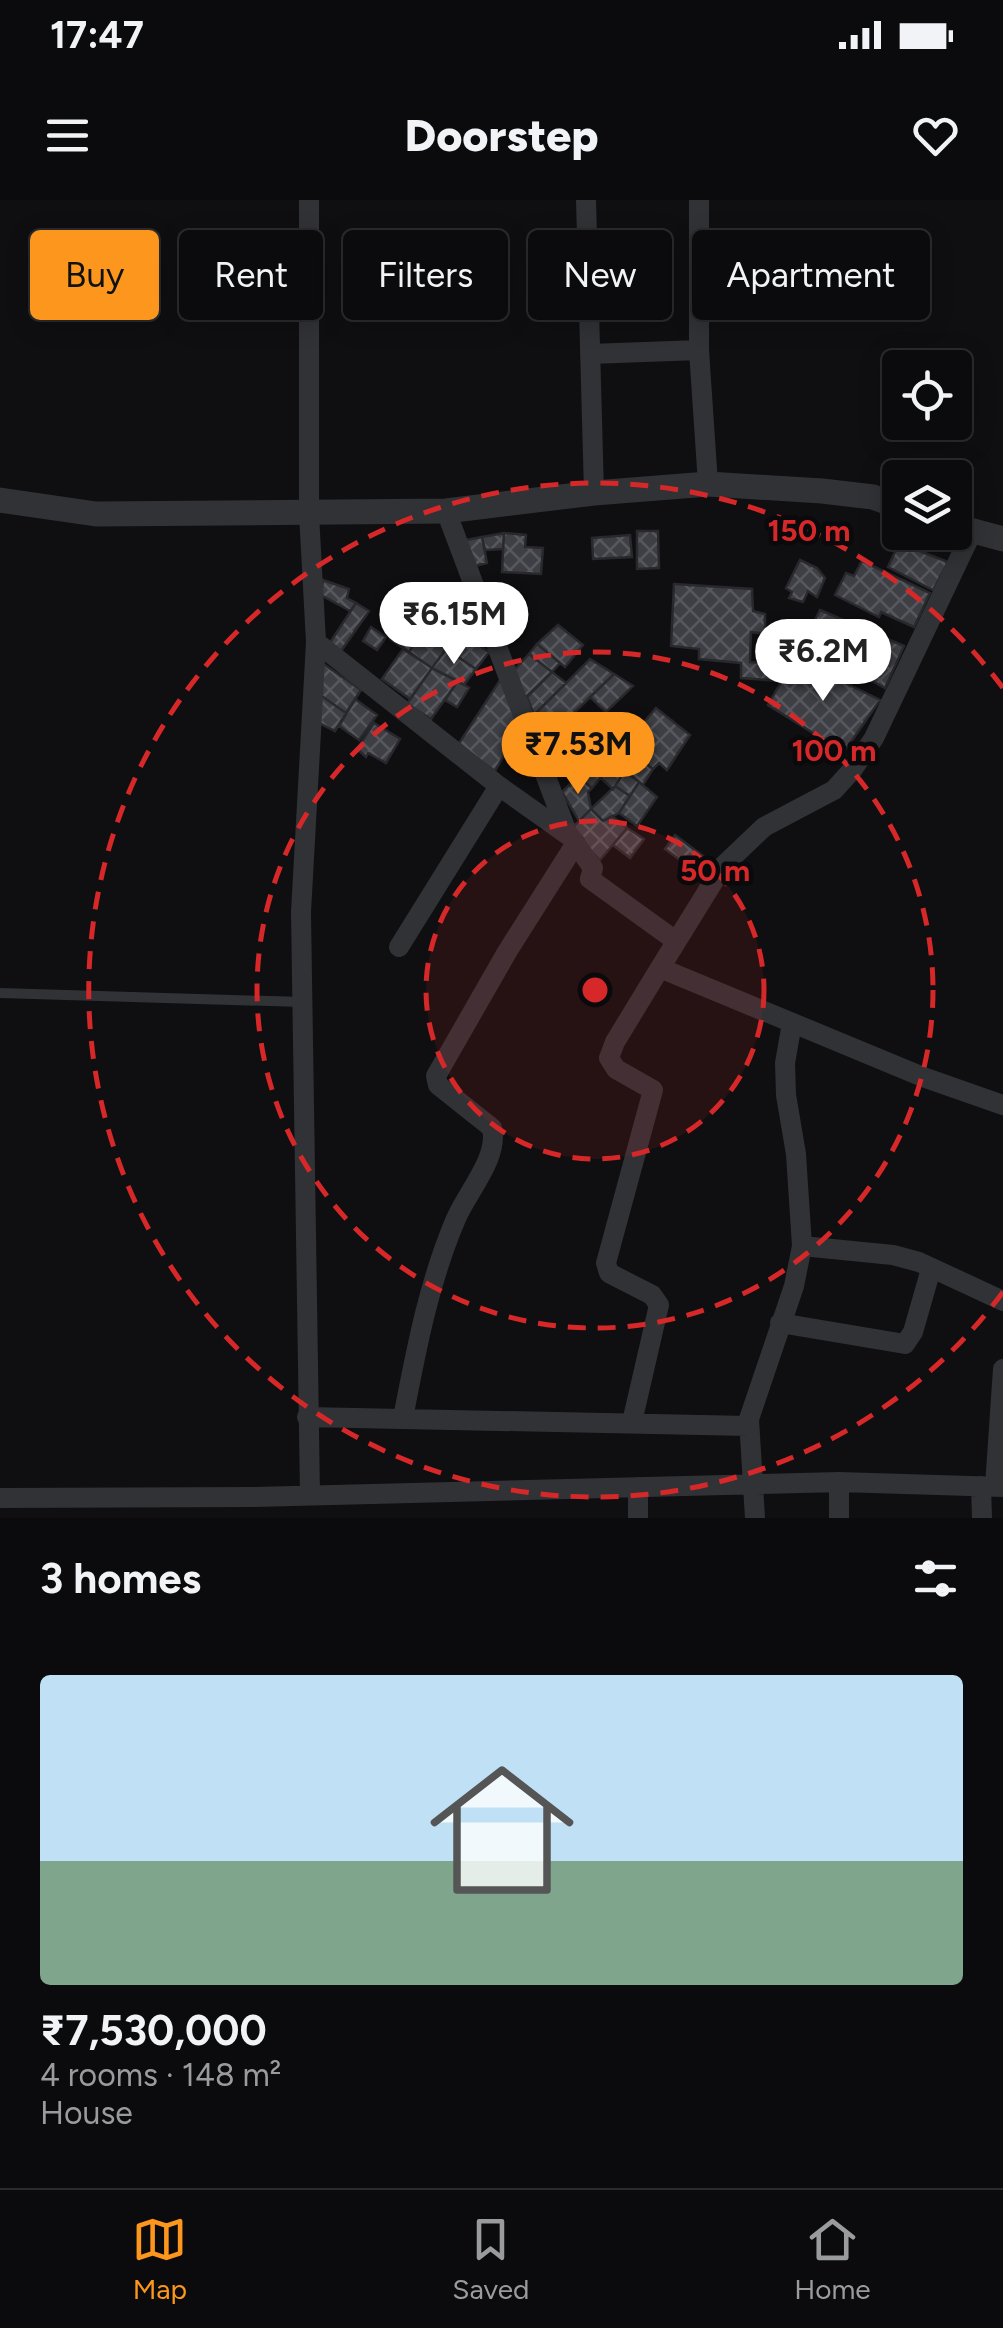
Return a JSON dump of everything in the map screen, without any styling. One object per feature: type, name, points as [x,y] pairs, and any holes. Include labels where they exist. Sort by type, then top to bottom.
[{"type":"street","points":[[310,200],[309,514],[316,642],[300,912],[310,1495]]},
{"type":"street","points":[[586,200],[594,493]]},
{"type":"street","points":[[699,200],[698,350],[708,484]]},
{"type":"street","points":[[590,354],[698,350]]},
{"type":"street","points":[[0,500],[96,514],[446,511],[708,484],[822,491],[882,500]]},
{"type":"street","points":[[446,511],[572,839],[593,868],[590,878],[676,942]]},
{"type":"street","points":[[972,532],[1003,540]]},
{"type":"street","points":[[632,1422],[659,1305],[652,1295],[609,1273],[606,1263],[653,1090],[616,1069],[609,1058],[615,1042],[723,866],[764,827],[834,790],[853,769],[874,738],[954,550]]},
{"type":"street","points":[[316,642],[572,839]]},
{"type":"street","points":[[398,947],[499,786]]},
{"type":"street","points":[[403,1418],[428,1293],[456,1218],[488,1158],[494,1138],[492,1128],[438,1084],[436,1076],[572,839]]},
{"type":"street","points":[[660,968],[923,1077],[1003,1105]]},
{"type":"street","points":[[755,1518],[749,1426],[794,1286],[802,1246],[796,1154],[786,1095],[792,1023]]},
{"type":"street","points":[[802,1246],[893,1255],[1003,1302]]},
{"type":"street","points":[[780,1323],[905,1344],[913,1332],[931,1269]]},
{"type":"street","points":[[982,1518],[993,1486],[1003,1369]]},
{"type":"street","points":[[307,1417],[749,1426]]},
{"type":"street","points":[[839,1482],[839,1518]]},
{"type":"street","points":[[0,1498],[310,1495],[755,1483],[993,1486]]},
{"type":"street","points":[[638,1487],[638,1518]]},
{"type":"lane","points":[[0,994],[302,1002]]},
{"type":"building","points":[[637,531],[658,531],[659,568],[637,569]]},
{"type":"building","points":[[504,533],[503,549],[485,550],[482,537]]},
{"type":"building","points":[[504,533],[526,535],[525,547],[543,548],[541,574],[502,572]]},
{"type":"building","points":[[630,535],[632,557],[593,559],[592,538]]},
{"type":"building","points":[[482,537],[487,563],[470,567],[461,541]]},
{"type":"building","points":[[896,550],[917,550],[948,562],[933,590],[888,567]]},
{"type":"building","points":[[800,560],[817,568],[825,578],[817,597],[808,591],[803,602],[789,598],[792,592],[786,588]]},
{"type":"building","points":[[862,561],[930,593],[914,627],[881,612],[879,617],[835,595],[846,573],[854,576]]},
{"type":"building","points":[[323,580],[349,589],[347,598],[356,603],[350,611],[321,595]]},
{"type":"building","points":[[674,584],[752,589],[753,611],[765,614],[765,634],[751,632],[750,662],[770,663],[778,681],[741,678],[741,663],[699,659],[699,649],[671,646]]},
{"type":"building","points":[[456,589],[476,623],[446,649],[409,625]]},
{"type":"building","points":[[356,603],[369,611],[341,651],[329,644]]},
{"type":"building","points":[[820,610],[904,646],[885,688],[803,644]]},
{"type":"building","points":[[397,623],[422,633],[409,652],[390,639]]},
{"type":"building","points":[[558,625],[583,645],[565,667],[537,644]]},
{"type":"building","points":[[371,627],[386,637],[377,650],[363,641]]},
{"type":"building","points":[[422,633],[446,649],[432,668],[409,652]]},
{"type":"building","points":[[464,635],[489,652],[476,669],[446,649]]},
{"type":"building","points":[[537,644],[560,663],[552,672],[529,654]]},
{"type":"building","points":[[403,649],[432,668],[410,699],[382,679]]},
{"type":"building","points":[[446,649],[476,669],[464,685],[432,668]]},
{"type":"building","points":[[529,654],[552,672],[522,701],[509,676]]},
{"type":"building","points":[[315,658],[361,690],[346,713],[313,690]]},
{"type":"building","points":[[795,658],[880,700],[844,752],[768,705]]},
{"type":"building","points":[[590,659],[614,674],[545,741],[534,715]]},
{"type":"building","points":[[432,668],[458,681],[431,719],[407,704]]},
{"type":"building","points":[[552,672],[566,683],[534,715],[527,697]]},
{"type":"building","points":[[614,674],[633,686],[606,712],[590,697]]},
{"type":"building","points":[[502,677],[523,722],[495,771],[458,745]]},
{"type":"building","points":[[458,681],[469,688],[457,707],[445,700]]},
{"type":"building","points":[[313,690],[346,713],[335,731],[311,719]]},
{"type":"building","points":[[355,699],[377,715],[359,740],[339,726]]},
{"type":"building","points":[[656,708],[690,735],[667,770],[659,763],[653,769],[628,750]]},
{"type":"building","points":[[571,715],[581,745],[561,759],[545,741]]},
{"type":"building","points":[[374,723],[400,739],[386,763],[368,753],[366,757],[357,749]]},
{"type":"building","points":[[624,746],[653,769],[643,785],[613,761]]},
{"type":"building","points":[[592,749],[610,766],[592,788],[570,770]]},
{"type":"building","points":[[613,761],[625,771],[613,789],[601,778]]},
{"type":"building","points":[[625,771],[639,782],[630,796],[615,786]]},
{"type":"building","points":[[578,776],[592,788],[588,792],[591,809],[579,821],[562,792]]},
{"type":"building","points":[[639,782],[657,797],[637,826],[619,813]]},
{"type":"building","points":[[615,786],[630,796],[619,813],[603,821],[591,809]]},
{"type":"building","points":[[591,809],[603,821],[612,816],[627,828],[600,860],[577,837],[574,826]]},
{"type":"building","points":[[627,828],[644,839],[630,858],[613,845]]},
{"type":"building","points":[[675,835],[711,862],[701,875],[665,849]]}]
